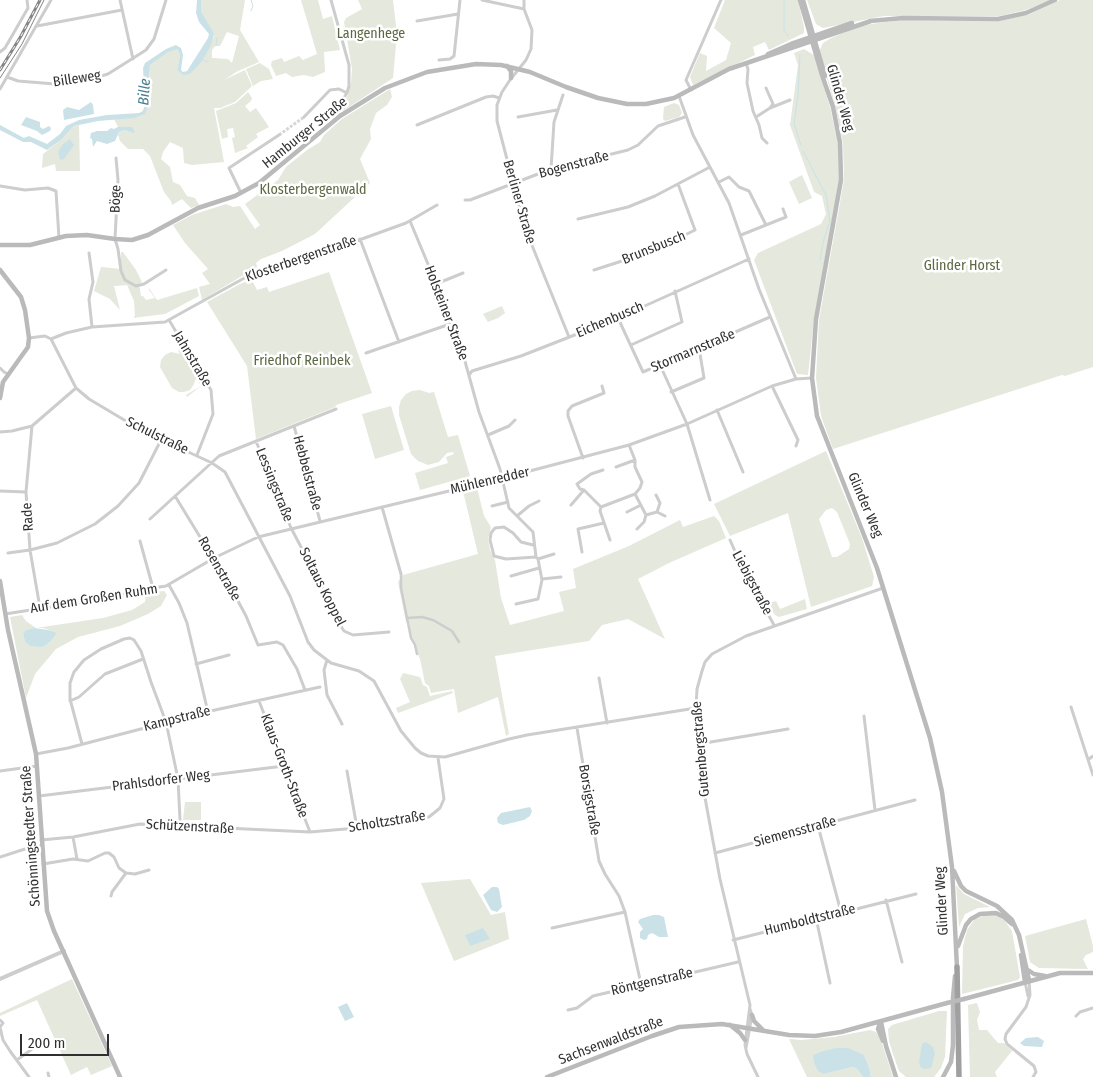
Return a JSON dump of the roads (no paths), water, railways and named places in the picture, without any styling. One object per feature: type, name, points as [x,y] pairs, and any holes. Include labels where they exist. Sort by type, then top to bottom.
[{"type":"highway","points":[[957,967],[959,1077]]},
{"type":"main road","name":"Glinder Weg","points":[[802,0],[828,92],[840,144],[841,180],[816,320],[812,378],[817,416],[829,450],[869,545],[884,588],[930,738],[942,792],[952,867],[957,967],[953,998],[953,1045],[950,1062],[943,1077]]},
{"type":"main road","name":"Hamburger Straße","points":[[764,56],[851,24],[871,20],[998,18],[1026,13],[1055,0]]},
{"type":"main road","points":[[797,45],[806,46],[816,51],[824,34],[810,27],[802,40]]},
{"type":"main road","name":"Hamburger Straße","points":[[0,245],[30,245],[59,238],[87,235],[132,240],[148,235],[198,208],[241,194],[259,183],[340,116],[385,88],[427,72],[476,64],[520,68],[566,87],[618,103],[646,104],[665,101],[679,96],[720,73],[802,40],[813,38]]},
{"type":"main road","points":[[506,66],[511,71],[511,78]]},
{"type":"main road","points":[[0,270],[22,301],[30,338],[28,348],[8,374],[0,398]]},
{"type":"main road","name":"Schönningstedter Straße","points":[[0,581],[5,614],[36,754],[42,864],[47,911],[54,932],[120,1077]]},
{"type":"main road","points":[[952,867],[959,882],[966,891],[997,906],[1012,920],[1019,935],[1028,970],[1027,981]]},
{"type":"main road","points":[[956,950],[964,929],[972,919],[984,913],[1000,915],[1011,922],[1017,933],[1027,981]]},
{"type":"main road","points":[[1028,970],[1034,974],[1047,976]]},
{"type":"main road","name":"Sachsenwaldstraße","points":[[547,1077],[679,1027],[707,1024],[729,1025],[789,1035],[815,1036],[863,1027],[1047,976],[1072,972],[1093,973]]},
{"type":"main road","points":[[752,1016],[754,1021],[764,1031]]},
{"type":"main road","points":[[881,1022],[878,1026],[886,1046]]},
{"type":"main road","points":[[881,1022],[896,1077]]},
{"type":"main road","points":[[729,1025],[740,1033],[745,1040]]},
{"type":"main road","points":[[863,1027],[874,1029],[880,1033]]},
{"type":"street","points":[[0,52],[8,43],[28,8],[27,0]]},
{"type":"street","points":[[0,89],[51,0]]},
{"type":"street","points":[[120,0],[133,60]]},
{"type":"street","name":"Billeweg","points":[[7,77],[13,80],[55,84],[91,79],[108,74],[133,60],[146,50],[154,39],[166,0]]},
{"type":"street","points":[[331,0],[349,65],[347,93],[336,109],[340,116]]},
{"type":"street","points":[[439,60],[450,59],[454,56],[460,0]]},
{"type":"street","points":[[482,0],[524,9]]},
{"type":"street","name":"Berliner Straße","points":[[524,0],[524,9],[531,25],[532,41],[529,54],[499,98],[497,111],[499,129],[530,240],[569,337]]},
{"type":"street","points":[[691,90],[686,80],[721,0]]},
{"type":"street","points":[[37,26],[122,10]]},
{"type":"street","points":[[417,20],[458,14]]},
{"type":"street","points":[[746,63],[748,69],[747,82],[756,117],[762,138],[768,143]]},
{"type":"street","points":[[304,117],[330,90],[338,88],[347,93]]},
{"type":"street","points":[[766,88],[773,104],[770,108]]},
{"type":"street","points":[[551,169],[554,122],[563,95]]},
{"type":"street","points":[[417,125],[486,97],[493,96],[499,98]]},
{"type":"street","points":[[679,96],[693,135],[719,182],[770,317],[796,379]]},
{"type":"street","points":[[756,117],[770,108],[790,100]]},
{"type":"street","points":[[518,117],[558,110]]},
{"type":"street","name":"Bogenstraße","points":[[465,200],[470,200],[551,169],[628,150],[638,145],[660,125],[685,117]]},
{"type":"street","points":[[241,194],[229,168],[279,134]]},
{"type":"street","name":"Böge","points":[[116,158],[118,180],[115,239],[121,272],[128,282],[134,285],[141,285],[166,270]]},
{"type":"street","points":[[578,220],[628,207],[655,196],[710,166]]},
{"type":"street","points":[[719,182],[729,178],[739,187],[749,191],[766,225]]},
{"type":"street","name":"Brunsbusch","points":[[594,270],[653,251],[695,230],[678,184]]},
{"type":"street","points":[[0,186],[25,190],[48,188],[56,191],[59,238]]},
{"type":"street","name":"Klosterbergenstraße","points":[[52,339],[66,332],[92,327],[160,323],[170,320],[248,276],[360,240],[410,221],[437,205]]},
{"type":"street","points":[[740,234],[786,217],[783,209]]},
{"type":"street","name":"Holsteiner Straße","points":[[410,221],[453,324],[503,478],[508,502]]},
{"type":"street","points":[[360,240],[399,342]]},
{"type":"street","points":[[89,252],[93,282],[89,299],[92,327]]},
{"type":"street","name":"Eichenbusch","points":[[468,375],[472,371],[513,359],[618,318],[749,259]]},
{"type":"street","points":[[436,284],[463,273]]},
{"type":"street","points":[[631,345],[682,322],[675,291]]},
{"type":"street","name":"Stormarnstraße","points":[[618,318],[643,372],[770,317]]},
{"type":"street","name":"Jahnstraße","points":[[170,320],[211,390],[212,414],[197,455]]},
{"type":"street","points":[[366,353],[453,324]]},
{"type":"street","points":[[30,338],[45,336],[52,339]]},
{"type":"street","name":"Schulstraße","points":[[52,339],[76,388],[93,402],[161,440],[197,455],[225,472],[290,596],[308,642],[314,650],[327,660]]},
{"type":"street","points":[[671,392],[704,378],[699,348]]},
{"type":"street","points":[[660,365],[687,424],[710,500]]},
{"type":"street","points":[[0,368],[8,374]]},
{"type":"street","name":"Mühlenredder","points":[[169,585],[214,558],[258,537],[503,478],[629,445],[687,424],[772,386],[796,379],[812,378]]},
{"type":"street","points":[[583,458],[568,416],[568,411],[572,406],[604,393],[602,386]]},
{"type":"street","points":[[772,386],[798,440],[796,446]]},
{"type":"street","points":[[0,432],[32,426],[76,388]]},
{"type":"street","points":[[150,520],[221,455],[336,409]]},
{"type":"street","points":[[717,410],[743,472]]},
{"type":"street","points":[[488,435],[509,426],[515,420]]},
{"type":"street","name":"Rade","points":[[32,426],[26,492],[30,550],[40,608]]},
{"type":"street","name":"Hebbelstraße","points":[[294,426],[320,521]]},
{"type":"street","points":[[8,553],[57,543],[95,524],[118,506],[139,482],[161,440]]},
{"type":"street","name":"Lessingstraße","points":[[256,441],[291,528]]},
{"type":"street","points":[[601,507],[635,494],[640,488],[642,482],[635,467],[635,460],[629,445]]},
{"type":"street","points":[[616,467],[635,460]]},
{"type":"street","points":[[603,470],[591,474],[577,484],[580,489],[584,490],[601,507],[600,511],[610,540]]},
{"type":"street","points":[[571,506],[584,490]]},
{"type":"street","points":[[0,492],[26,492]]},
{"type":"street","points":[[635,494],[646,515],[644,522],[637,529]]},
{"type":"street","points":[[656,495],[660,503],[657,512]]},
{"type":"street","name":"Rosenstraße","points":[[175,496],[214,558],[246,616],[258,645],[277,642],[283,645],[297,669],[305,690]]},
{"type":"street","points":[[517,516],[529,506],[539,501]]},
{"type":"street","points":[[492,506],[508,502],[509,508],[533,532],[533,545],[542,580],[538,599],[516,604]]},
{"type":"street","points":[[627,512],[641,505]]},
{"type":"street","points":[[382,507],[401,574],[400,588],[411,638],[417,654]]},
{"type":"street","points":[[646,515],[657,512],[665,516]]},
{"type":"street","points":[[582,552],[578,529],[604,522]]},
{"type":"street","points":[[533,545],[521,542],[504,527],[495,528],[491,533],[490,540],[494,556],[506,559],[537,558],[554,554]]},
{"type":"street","name":"Soltaus Koppel","points":[[291,528],[344,631],[353,635],[390,632]]},
{"type":"street","name":"Liebigstraße","points":[[730,540],[742,567],[774,625]]},
{"type":"street","points":[[140,541],[153,588]]},
{"type":"street","points":[[511,576],[539,568]]},
{"type":"street","points":[[542,580],[561,577]]},
{"type":"street","name":"Auf dem Großen Ruhm","points":[[5,614],[95,600],[169,585],[185,616],[207,708],[206,712]]},
{"type":"street","name":"Gutenbergstraße","points":[[749,1028],[750,1008],[733,940],[703,787],[696,708],[697,689],[702,671],[705,662],[727,645],[774,625],[884,588]]},
{"type":"street","points":[[407,618],[422,617],[434,620],[452,631],[459,642]]},
{"type":"street","points":[[82,744],[70,701],[70,683],[74,672],[84,660],[96,651],[130,638],[137,644],[166,722],[178,779],[180,820]]},
{"type":"street","points":[[196,664],[229,655]]},
{"type":"street","points":[[70,701],[79,697],[98,679],[112,670],[143,659]]},
{"type":"street","points":[[342,724],[328,695],[324,670],[327,660],[359,671],[374,681],[401,731],[412,746],[420,753],[438,758],[509,739],[696,708]]},
{"type":"street","points":[[599,678],[607,723]]},
{"type":"street","name":"Kampstraße","points":[[36,754],[206,712],[320,687]]},
{"type":"street","name":"Klaus-Groth-Straße","points":[[258,701],[310,832]]},
{"type":"street","points":[[1071,707],[1093,774]]},
{"type":"street","points":[[864,716],[875,810]]},
{"type":"street","name":"Borsigstraße","points":[[577,728],[599,861],[604,874],[619,896],[625,912],[640,984]]},
{"type":"street","points":[[700,744],[788,729]]},
{"type":"street","points":[[1089,759],[1093,756]]},
{"type":"street","name":"Scholtzstraße","points":[[310,832],[357,828],[416,819],[434,814],[440,808],[444,799],[438,758]]},
{"type":"street","points":[[0,771],[37,766]]},
{"type":"street","name":"Prahlsdorfer Weg","points":[[38,797],[284,766]]},
{"type":"street","points":[[347,771],[357,828]]},
{"type":"street","name":"Siemensstraße","points":[[715,853],[915,800]]},
{"type":"street","name":"Schützenstraße","points":[[0,857],[41,843],[140,824],[310,832]]},
{"type":"street","points":[[818,825],[841,912]]},
{"type":"street","points":[[73,837],[77,859]]},
{"type":"street","points":[[42,864],[77,859],[88,861],[109,853],[119,868],[126,873],[135,874],[149,870]]},
{"type":"street","points":[[112,896],[112,892],[126,873]]},
{"type":"street","name":"Humboldtstraße","points":[[733,940],[916,894]]},
{"type":"street","points":[[886,900],[902,962]]},
{"type":"street","points":[[552,928],[625,912]]},
{"type":"street","points":[[816,918],[830,983]]},
{"type":"street","points":[[0,979],[64,951]]},
{"type":"street","name":"Röntgenstraße","points":[[568,1010],[577,1008],[593,996],[738,962]]},
{"type":"street","points":[[1027,981],[1027,1004],[1006,1034],[1005,1040],[1035,1067],[1036,1072],[1033,1077]]},
{"type":"street","points":[[750,1008],[752,1016],[745,1040],[746,1054],[758,1077]]},
{"type":"street","points":[[1076,1016],[1080,1012],[1093,1008]]},
{"type":"street","points":[[0,1020],[3,1023],[0,1027],[3,1040],[29,1077]]},
{"type":"street","points":[[746,1048],[749,1028]]},
{"type":"street","points":[[17,1060],[32,1049]]},
{"type":"water","name":"Bille","points":[[197,0],[201,0],[201,11],[214,34],[211,45],[203,60],[190,74],[183,75],[177,70],[180,55],[177,49],[168,52],[150,65],[148,106],[145,114],[134,118],[98,121],[74,126],[61,140],[47,150],[31,142],[23,142],[0,130],[0,125],[24,138],[29,136],[47,144],[60,134],[66,126],[79,120],[143,111],[145,106],[143,68],[145,63],[166,49],[176,45],[181,48],[183,55],[181,70],[183,72],[187,71],[208,38],[209,34],[199,22],[196,13]]},
{"type":"water","points":[[91,102],[94,114],[64,120],[63,110],[67,107],[79,110]]},
{"type":"water","points":[[26,117],[40,122],[40,127],[43,129],[49,126],[51,128],[50,131],[42,135],[21,125]]},
{"type":"water","points":[[118,127],[132,127],[135,132],[132,133],[125,130],[119,132],[115,141],[107,144],[97,141],[93,147],[92,139],[90,138],[91,133],[107,131]]},
{"type":"water","points":[[70,139],[74,145],[64,159],[60,160],[58,152],[62,145]]},
{"type":"water","points":[[34,628],[48,630],[56,634],[43,647],[31,646],[25,642],[23,634],[25,631]]},
{"type":"water","points":[[530,807],[532,811],[530,816],[524,820],[503,825],[498,823],[497,818],[501,813]]},
{"type":"water","points":[[492,887],[499,889],[502,907],[497,912],[491,910],[483,895]]},
{"type":"water","points":[[653,915],[664,917],[668,937],[659,937],[652,933],[648,935],[647,939],[640,938],[640,932],[643,929],[638,922],[640,919]]},
{"type":"water","points":[[483,928],[490,939],[470,946],[465,935]]},
{"type":"water","points":[[347,1003],[354,1017],[345,1021],[338,1007]]},
{"type":"water","points":[[1038,1037],[1044,1041],[1042,1047],[1024,1046],[1020,1043],[1026,1038]]},
{"type":"water","points":[[926,1042],[933,1047],[935,1054],[931,1068],[924,1069],[920,1066],[919,1062],[922,1044]]},
{"type":"water","points":[[836,1048],[848,1048],[864,1055],[871,1077],[863,1077],[853,1067],[824,1074],[818,1071],[813,1055]]},
{"type":"waterway","points":[[251,0],[253,6],[251,11]]},
{"type":"waterway","points":[[784,0],[784,30],[788,36]]},
{"type":"waterway","points":[[216,46],[217,38]]},
{"type":"waterway","points":[[800,55],[794,124],[801,145]]},
{"type":"waterway","points":[[203,60],[208,62]]},
{"type":"waterway","points":[[803,151],[826,195],[830,221],[820,260]]},
{"type":"tunnel","points":[[279,135],[304,117]]},
{"type":"tram line","points":[[0,78],[22,44],[44,0]]},
{"type":"railway","points":[[0,70],[40,0]]},
{"type":"park label","name":"Langenhege","points":[[371,34]]},
{"type":"park label","name":"Klosterbergenwald","points":[[313,190]]},
{"type":"park label","name":"Glinder Horst","points":[[962,266]]},
{"type":"park label","name":"Friedhof Reinbek","points":[[302,361]]}]
